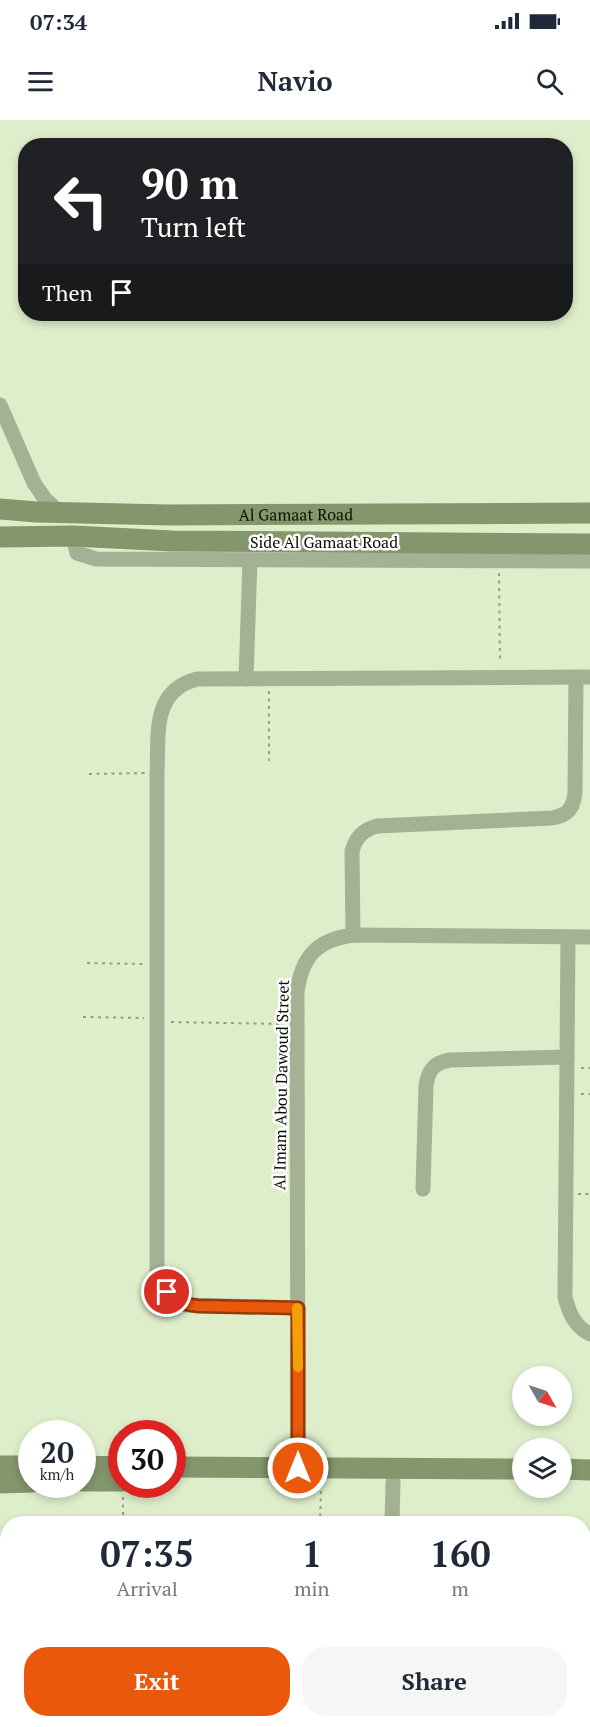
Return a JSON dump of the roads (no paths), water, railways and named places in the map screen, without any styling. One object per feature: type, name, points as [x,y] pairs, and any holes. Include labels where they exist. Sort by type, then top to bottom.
[{"type":"main road","name":"Al Gamaat Road","points":[[0,510],[288,515],[590,513]]},
{"type":"main road","points":[[67,512],[73,536]]},
{"type":"main road","name":"Al Gamaat Road","points":[[0,537],[73,536],[172,541],[250,550],[590,544]]},
{"type":"main road","points":[[0,1466],[18,1466]]},
{"type":"main road","points":[[186,1467],[512,1469]]},
{"type":"main road","points":[[572,1469],[590,1470]]},
{"type":"main road","points":[[0,1483],[18,1482]]},
{"type":"main road","points":[[186,1482],[512,1483]]},
{"type":"main road","points":[[572,1483],[590,1484]]},
{"type":"street","points":[[0,405],[34,483],[45,499],[67,512]]},
{"type":"street","points":[[246,679],[250,550]]},
{"type":"street","name":"Side Al Gamaat Road","points":[[250,550],[499,561],[590,561]]},
{"type":"street","points":[[298,1308],[186,1305],[167,1292],[160,1282],[157,1271],[157,773],[161,710],[165,699],[184,682],[197,680],[583,677],[575,793],[569,812],[552,818],[368,828],[360,834],[352,851],[353,935]]},
{"type":"street","name":"Al Imam Abou Dawoud Street","points":[[298,1468],[297,992],[300,974],[307,958],[320,946],[336,938],[353,935],[590,938]]},
{"type":"street","points":[[568,937],[565,1297],[568,1311],[575,1323],[590,1334]]},
{"type":"street","points":[[423,1190],[427,1075],[433,1066],[441,1061],[450,1060],[567,1057]]},
{"type":"street","points":[[393,1482],[393,1516]]}]
